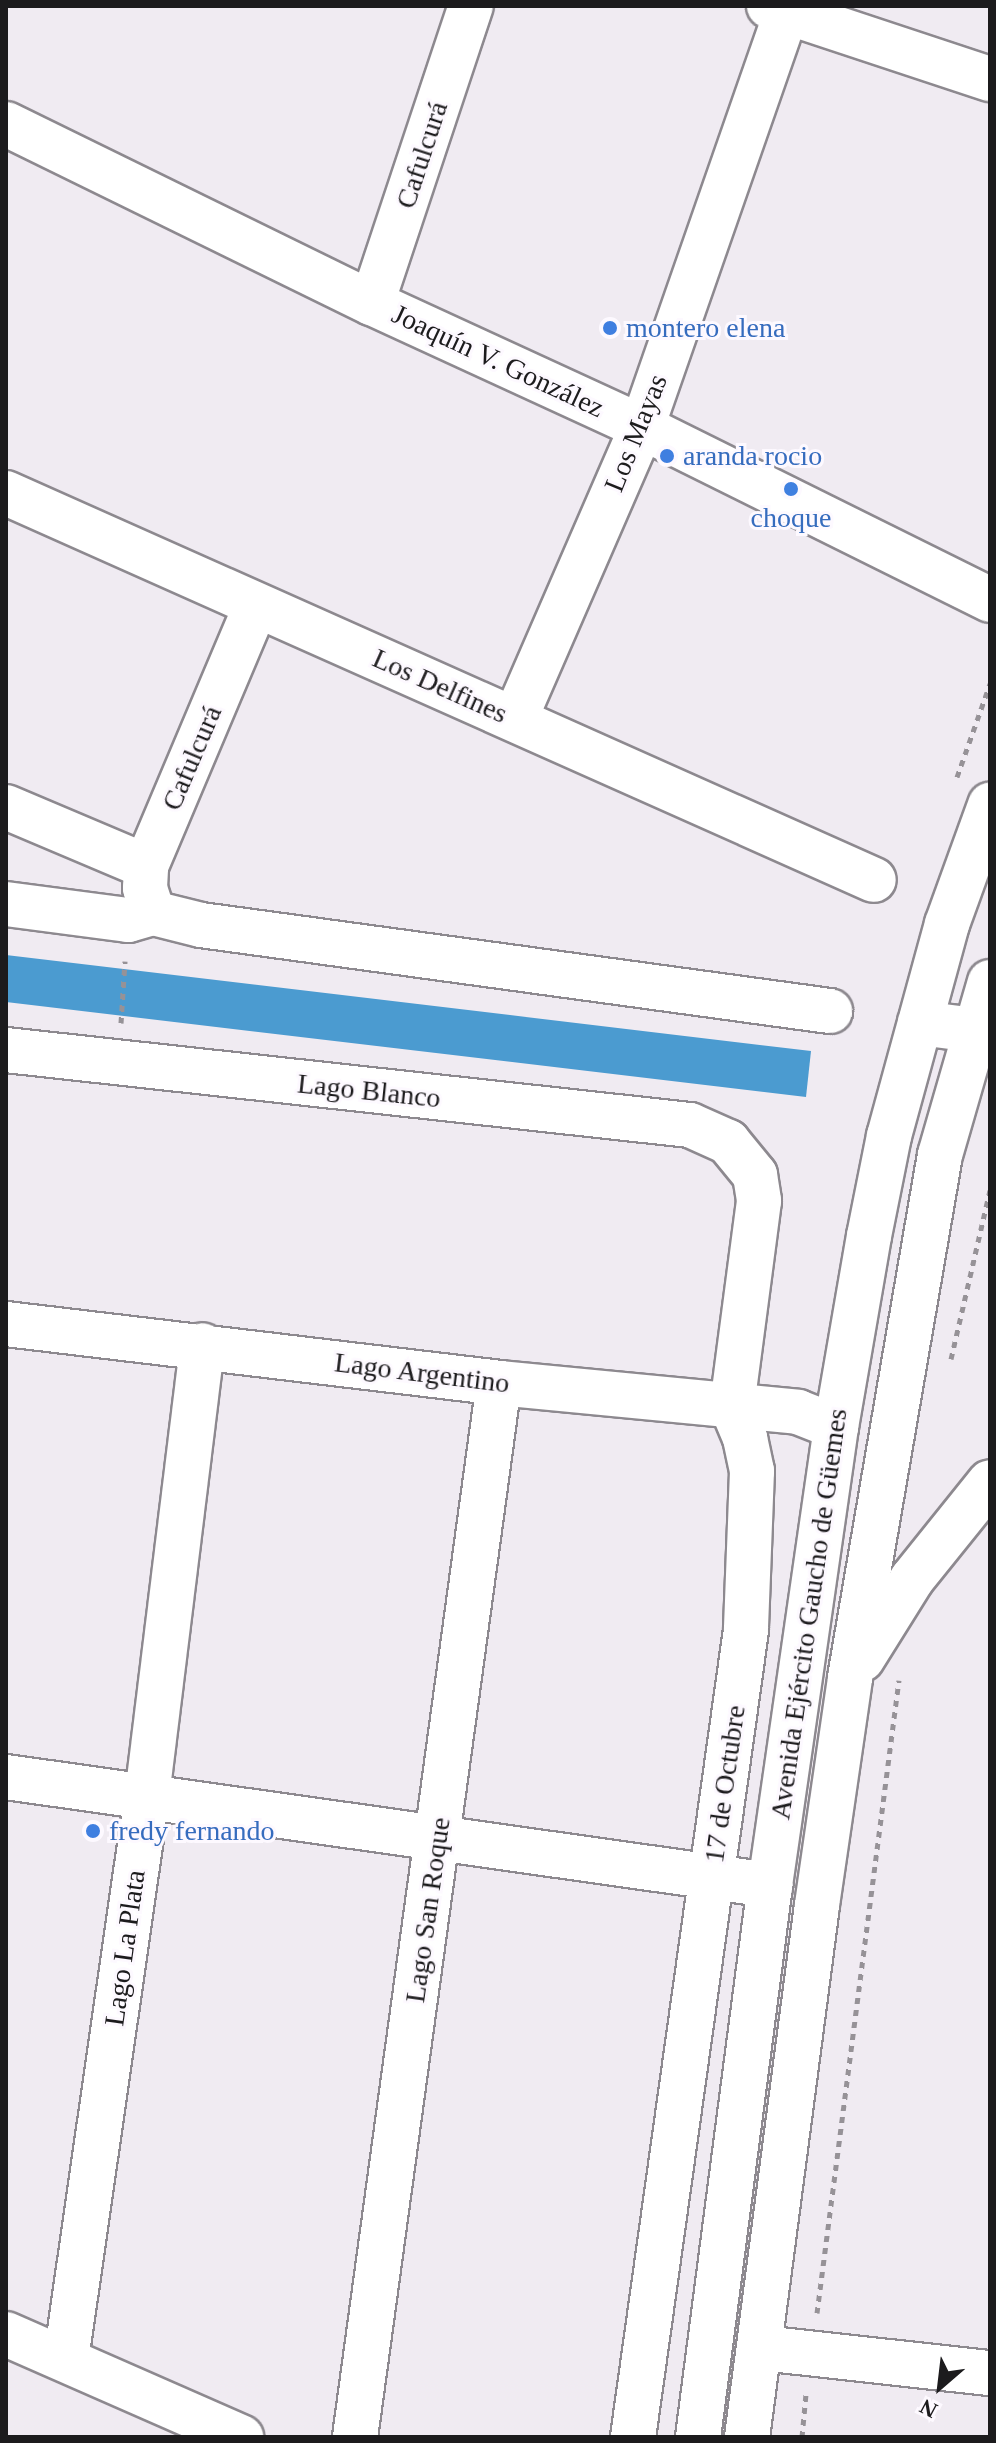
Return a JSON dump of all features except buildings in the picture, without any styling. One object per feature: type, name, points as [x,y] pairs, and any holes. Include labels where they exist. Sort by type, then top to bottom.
[{"type":"street","name":"Cafulcurá","points":[[372,303],[471,6]]},
{"type":"street","points":[[782,8],[990,79]]},
{"type":"street","name":"Los Mayas","points":[[515,719],[642,427],[782,8]]},
{"type":"street","name":"Joaquín V. González","points":[[6,124],[372,303],[642,427],[990,600]]},
{"type":"street","name":"Los Delfines","points":[[6,493],[874,880]]},
{"type":"street","name":"Cafulcurá","points":[[141,916],[146,866],[256,606]]},
{"type":"street","name":"Avenida Ejército Gaucho de Güemes","points":[[698,2437],[770,1885],[836,1427],[886,1150],[947,924],[990,805]]},
{"type":"street","points":[[6,807],[146,866]]},
{"type":"street","points":[[6,904],[141,916],[830,1011]]},
{"type":"street","name":"Avenida Ejército Gaucho de Güemes","points":[[747,2437],[762,2348],[817,1905],[850,1678],[940,1155],[982,1032],[990,982]]},
{"type":"street","points":[[920,1023],[982,1032]]},
{"type":"street","name":"Lago Blanco","points":[[6,1050],[690,1125],[728,1142]]},
{"type":"street","name":"17 de Octubre","points":[[633,2437],[746,1630],[752,1471],[745,1438],[732,1407],[759,1201],[755,1175],[728,1142]]},
{"type":"street","name":"Lago Argentino","points":[[6,1324],[202,1345],[499,1383],[798,1412],[836,1427]]},
{"type":"street","name":"Lago La Plata","points":[[66,2359],[147,1796],[202,1345]]},
{"type":"street","name":"Lago San Roque","points":[[355,2437],[499,1383]]},
{"type":"street","points":[[850,1678],[912,1579],[990,1482]]},
{"type":"street","points":[[6,1777],[439,1836],[712,1880],[770,1885]]},
{"type":"street","points":[[6,2334],[241,2437]]},
{"type":"street","points":[[762,2348],[812,2351],[990,2373]]},
{"type":"path","points":[[118,1064],[141,916]]},
{"type":"path","points":[[950,1361],[990,1190]]},
{"type":"path","points":[[802,2437],[900,1674]]},
{"type":"water","points":[[6,955],[811,1051],[806,1097],[6,1002]]},
{"type":"place","name":"montero elena","points":[[610,328]]},
{"type":"place","name":"aranda rocio","points":[[667,456]]},
{"type":"place","name":"choque","points":[[791,489]]},
{"type":"place","name":"fredy fernando","points":[[93,1831]]}]
